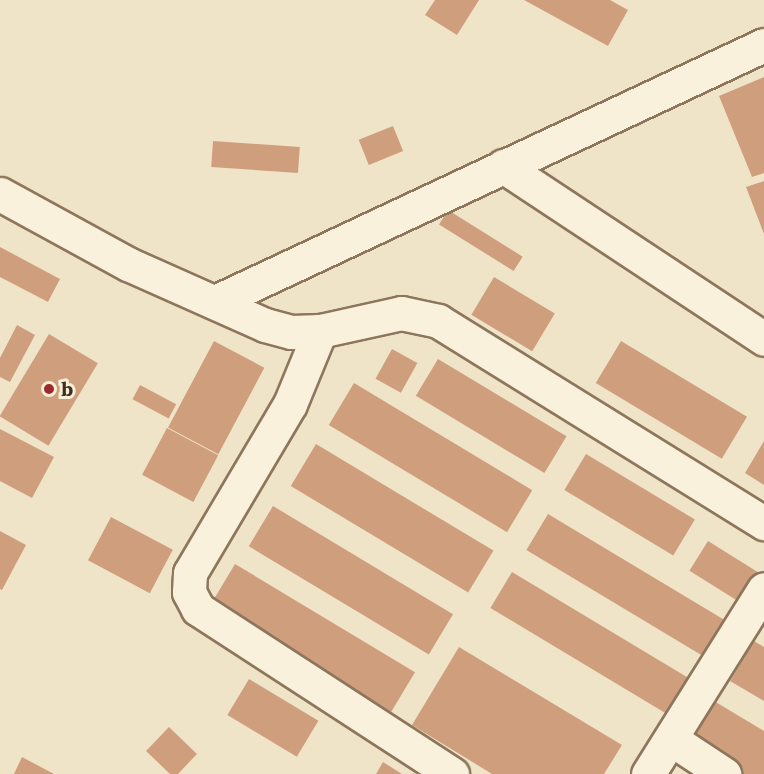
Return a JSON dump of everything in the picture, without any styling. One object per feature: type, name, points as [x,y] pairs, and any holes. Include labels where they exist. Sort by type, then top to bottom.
[{"type":"lane","points":[[215,302],[764,45]]},
{"type":"lane","points":[[503,166],[760,332]]},
{"type":"lane","points":[[0,194],[128,264],[265,325],[291,332],[320,331],[382,314],[420,315],[438,321],[764,523]]},
{"type":"lane","points":[[320,331],[290,404],[190,573],[189,592],[198,609],[452,774]]},
{"type":"lane","points":[[648,774],[764,589]]},
{"type":"lane","points":[[671,739],[724,774]]},
{"type":"building","points":[[435,0],[479,0],[457,35],[425,15]]},
{"type":"building","points":[[524,0],[610,0],[628,10],[608,46]]},
{"type":"building","points":[[764,77],[764,173],[752,177],[719,96]]},
{"type":"building","points":[[393,126],[403,151],[369,165],[359,140]]},
{"type":"building","points":[[213,141],[300,147],[298,173],[211,167]]},
{"type":"building","points":[[764,181],[764,234],[746,187]]},
{"type":"building","points":[[448,210],[523,257],[514,271],[439,224]]},
{"type":"building","points":[[0,247],[60,279],[48,302],[0,277]]},
{"type":"building","points":[[494,277],[555,314],[532,351],[471,315]]},
{"type":"building","points":[[17,325],[35,335],[10,382],[0,377],[0,358]]},
{"type":"building","name":"b","points":[[49,334],[98,363],[48,446],[0,416]]},
{"type":"building","points":[[214,341],[264,368],[218,454],[168,428]]},
{"type":"building","points":[[621,341],[747,417],[722,459],[596,383]]},
{"type":"building","points":[[392,349],[417,363],[401,393],[376,379]]},
{"type":"building","points":[[438,359],[567,436],[544,473],[416,396]]},
{"type":"building","points":[[354,383],[532,490],[507,532],[329,425]]},
{"type":"building","points":[[140,385],[176,404],[169,418],[132,399]]},
{"type":"building","points":[[167,428],[218,455],[193,502],[142,475]]},
{"type":"building","points":[[0,429],[54,457],[32,498],[0,481]]},
{"type":"building","points":[[764,441],[764,485],[745,473]]},
{"type":"building","points":[[316,444],[493,551],[468,593],[291,486]]},
{"type":"building","points":[[586,454],[695,519],[673,555],[564,490]]},
{"type":"building","points":[[273,506],[453,614],[429,654],[249,546]]},
{"type":"building","points":[[548,514],[724,620],[702,656],[526,550]]},
{"type":"building","points":[[111,517],[173,550],[150,593],[88,560]]},
{"type":"building","points":[[0,531],[26,545],[2,590],[0,589]]},
{"type":"building","points":[[708,541],[759,573],[740,602],[689,571]]},
{"type":"building","points":[[235,564],[415,672],[391,712],[211,604]]},
{"type":"building","points":[[512,572],[688,678],[666,714],[490,608]]},
{"type":"building","points":[[754,641],[764,647],[764,701],[730,681]]},
{"type":"building","points":[[459,647],[622,745],[604,774],[492,774],[412,725]]},
{"type":"building","points":[[249,679],[318,721],[297,757],[227,715]]},
{"type":"building","points":[[714,701],[764,731],[764,774],[741,774],[689,743]]},
{"type":"building","points":[[169,727],[197,754],[178,774],[170,774],[146,751]]},
{"type":"building","points":[[22,757],[54,774],[14,774]]},
{"type":"building","points":[[383,762],[402,774],[376,774]]},
{"type":"place","name":"b","points":[[49,389]]}]
